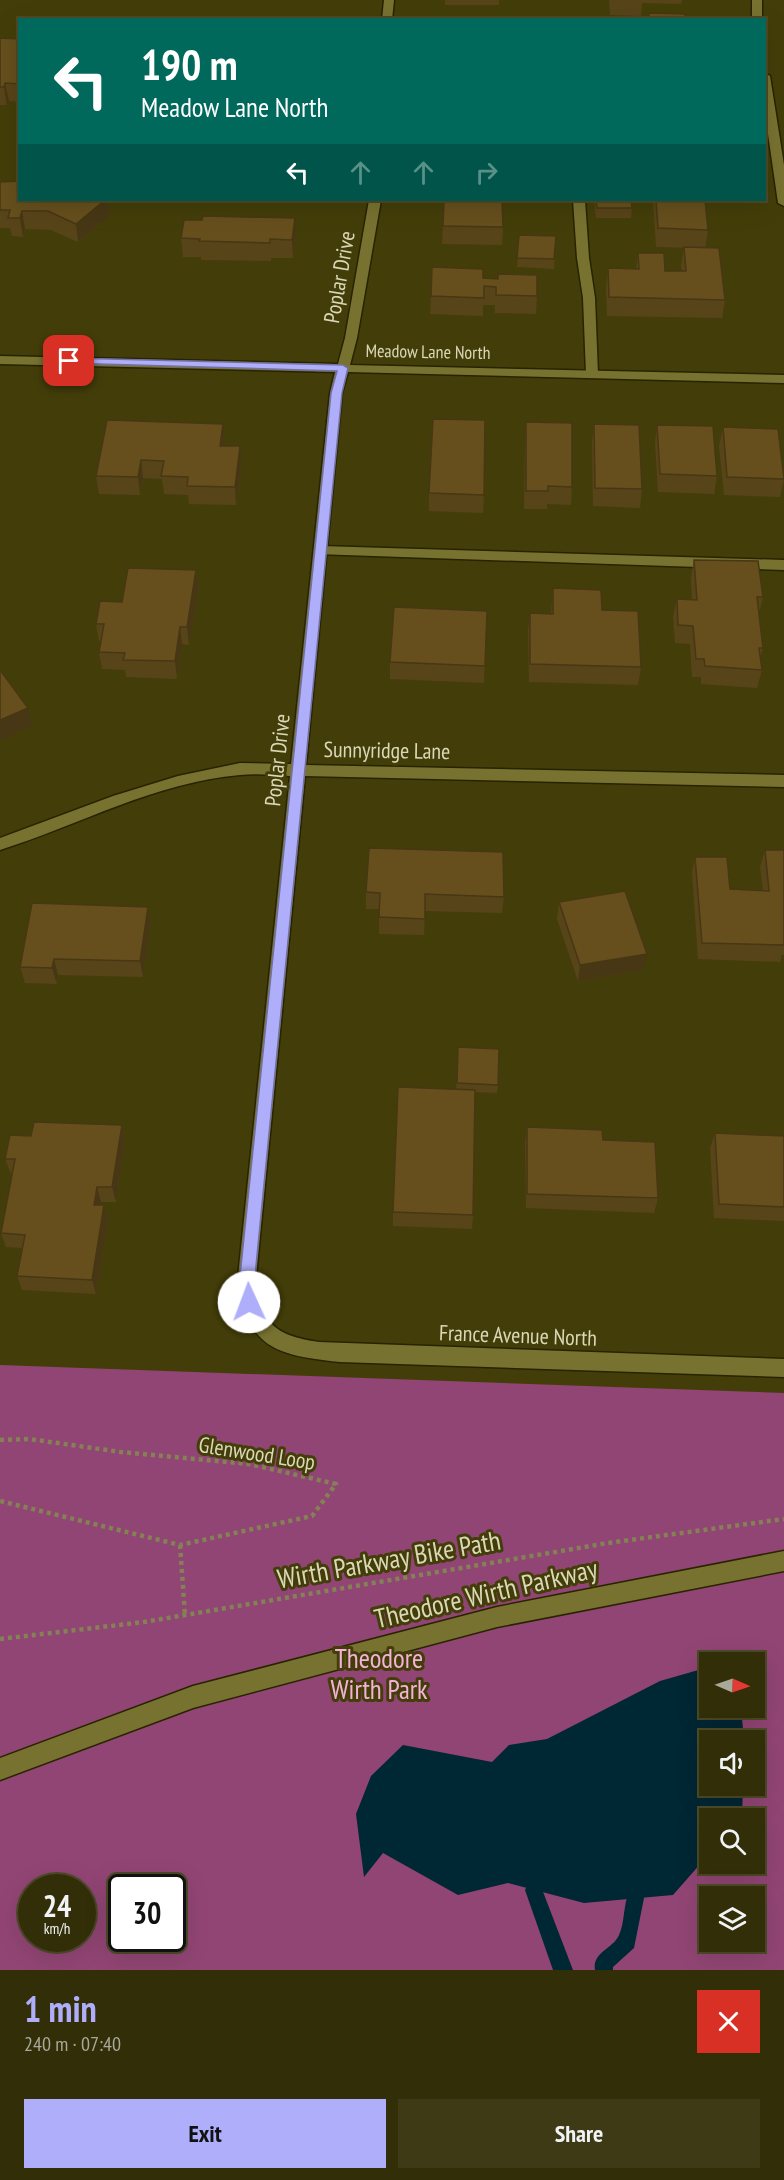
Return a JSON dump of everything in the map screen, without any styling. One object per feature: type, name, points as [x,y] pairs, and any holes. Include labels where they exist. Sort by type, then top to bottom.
[{"type":"street","points":[[387,18],[389,0]]},
{"type":"street","points":[[757,0],[757,18]]},
{"type":"street","points":[[766,83],[784,203]]},
{"type":"street","name":"Poplar Drive","points":[[259,1325],[249,1302],[247,1276],[336,393],[351,338],[375,201]]},
{"type":"street","points":[[579,201],[583,258],[589,298],[592,374]]},
{"type":"street","name":"Meadow Lane North","points":[[0,360],[784,379]]},
{"type":"street","points":[[321,551],[784,565]]},
{"type":"street","name":"Sunnyridge Lane","points":[[0,844],[170,783],[204,774],[240,769],[784,781]]},
{"type":"street","name":"France Avenue North","points":[[259,1325],[273,1338],[305,1350],[340,1353],[784,1368]]},
{"type":"street","name":"Theodore Wirth Parkway","points":[[0,1769],[193,1697],[486,1620],[784,1561]]},
{"type":"path","name":"Glenwood Loop","points":[[0,1440],[29,1439],[121,1452],[249,1464],[336,1484],[312,1516],[180,1545],[0,1501]]},
{"type":"path","name":"Wirth Parkway Bike Path","points":[[0,1639],[185,1615],[608,1543],[784,1519]]},
{"type":"path","points":[[180,1545],[185,1615]]},
{"type":"green space","name":"Theodore Wirth Park","points":[[0,1365],[784,1393],[784,1970],[0,1970]]},
{"type":"water","points":[[699,1670],[699,1718],[742,1718],[743,1730],[699,1730],[699,1796],[743,1796],[742,1808],[699,1808],[699,1865],[673,1895],[584,1903],[508,1883],[458,1895],[383,1853],[364,1877],[356,1814],[371,1776],[403,1745],[492,1762],[509,1745],[547,1739],[660,1681]]},
{"type":"building","points":[[649,13],[685,14],[686,18],[649,18]]},
{"type":"building","points":[[0,38],[18,39],[18,84],[5,83],[4,87],[0,87]]},
{"type":"building","points":[[18,181],[18,201],[104,201],[76,224],[48,211],[22,211],[20,218],[8,218],[10,210],[0,210],[0,182]]},
{"type":"building","points":[[444,201],[502,201],[503,227],[443,226]]},
{"type":"building","points":[[596,201],[631,201],[632,208],[597,208]]},
{"type":"building","points":[[656,201],[705,201],[708,230],[658,228]]},
{"type":"building","points":[[203,216],[295,218],[292,240],[270,239],[270,243],[199,241],[200,239],[181,238],[184,220],[202,220]]},
{"type":"building","points":[[519,235],[556,236],[554,259],[517,258]]},
{"type":"building","points":[[684,247],[719,248],[725,300],[609,297],[608,268],[639,269],[638,253],[664,253],[665,271],[686,271]]},
{"type":"building","points":[[432,267],[483,269],[483,278],[498,279],[498,274],[537,275],[537,296],[496,295],[496,287],[484,286],[484,298],[431,296]]},
{"type":"building","points":[[433,419],[485,420],[484,495],[429,493]]},
{"type":"building","points":[[107,420],[223,424],[220,446],[240,446],[235,487],[187,486],[188,477],[161,476],[164,461],[141,460],[138,477],[96,476]]},
{"type":"building","points":[[526,422],[572,423],[572,487],[548,486],[548,491],[526,491]]},
{"type":"building","points":[[594,424],[639,425],[642,489],[595,488]]},
{"type":"building","points":[[657,425],[713,426],[717,476],[660,474]]},
{"type":"building","points":[[723,427],[778,429],[784,479],[727,477]]},
{"type":"building","points":[[694,560],[758,561],[763,597],[757,597],[763,648],[759,648],[762,670],[705,666],[704,659],[696,659],[693,626],[678,625],[677,599],[697,600]]},
{"type":"building","points":[[128,568],[196,570],[187,627],[180,627],[175,661],[123,660],[125,653],[99,652],[104,624],[96,624],[100,601],[122,602]]},
{"type":"building","points":[[553,588],[601,590],[602,610],[638,611],[641,667],[530,664],[530,613],[553,614]]},
{"type":"building","points":[[394,607],[487,611],[485,666],[390,662]]},
{"type":"building","points":[[0,670],[28,708],[0,720]]},
{"type":"building","points":[[369,848],[503,852],[504,897],[425,894],[425,919],[379,917],[380,893],[366,892]]},
{"type":"building","points":[[765,850],[784,850],[784,945],[702,943],[695,857],[727,857],[730,889],[769,891]]},
{"type":"building","points":[[625,891],[647,954],[580,965],[559,902]]},
{"type":"building","points":[[32,903],[148,907],[140,961],[54,959],[52,968],[20,967]]},
{"type":"building","points":[[458,1047],[499,1049],[498,1085],[457,1083]]},
{"type":"building","points":[[398,1087],[475,1090],[473,1215],[393,1212]]},
{"type":"building","points":[[34,1122],[122,1125],[112,1187],[97,1187],[94,1205],[104,1205],[92,1280],[17,1276],[25,1235],[1,1233],[15,1159],[5,1159],[10,1135],[31,1136]]},
{"type":"building","points":[[527,1127],[602,1130],[603,1140],[655,1142],[658,1198],[527,1194]]},
{"type":"building","points":[[715,1133],[784,1136],[784,1207],[719,1204]]},
{"type":"waterway","points":[[534,1890],[564,1970]]},
{"type":"waterway","points":[[604,1970],[603,1964],[627,1941],[635,1898]]},
{"type":"route","points":[[69,361],[343,368],[336,393],[247,1276],[249,1302]]}]
